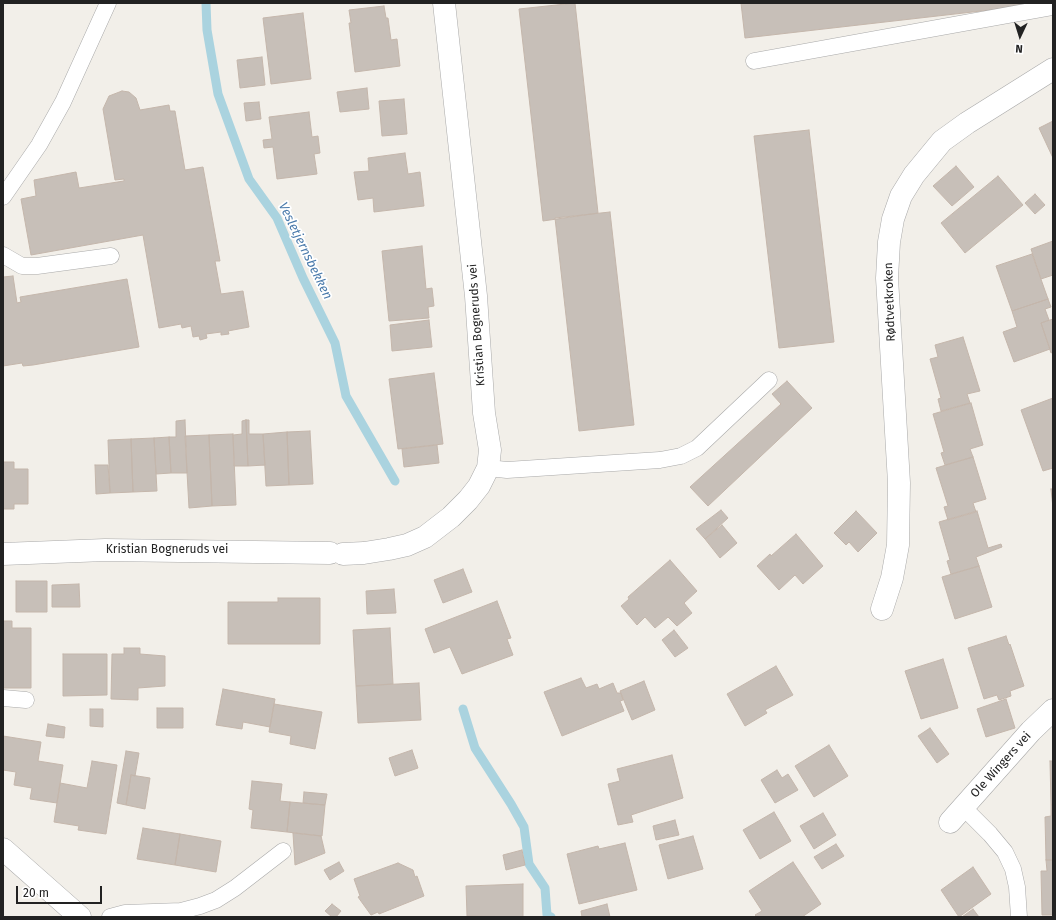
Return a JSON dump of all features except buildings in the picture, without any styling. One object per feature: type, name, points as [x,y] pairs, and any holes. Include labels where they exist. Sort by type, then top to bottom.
[{"type":"street","name":"Kristian Bogneruds vei","points":[[3,554],[105,550],[337,554],[364,553],[408,545],[425,537],[451,517],[468,500],[479,486],[488,468],[490,450],[484,413],[476,296],[444,3]]},
{"type":"street","name":"Rødtvetkroken","points":[[882,609],[892,578],[898,545],[899,483],[887,278],[889,242],[893,219],[901,196],[914,175],[942,141],[967,123],[1053,69]]},
{"type":"street","name":"Ole Wingers vei","points":[[956,815],[1031,731],[1053,710]]},
{"type":"street","points":[[3,848],[80,917]]},
{"type":"lane","points":[[3,197],[39,145],[63,102],[108,3]]},
{"type":"lane","points":[[754,61],[1053,7]]},
{"type":"lane","points":[[3,254],[22,266],[37,266],[111,256]]},
{"type":"lane","points":[[488,468],[507,470],[644,461],[681,456],[697,448],[769,380]]},
{"type":"lane","points":[[3,698],[26,700]]},
{"type":"lane","points":[[956,815],[990,834],[1005,852],[1013,869],[1017,887],[1019,917]]},
{"type":"lane","points":[[110,917],[125,913],[181,911],[216,900],[235,888],[283,851]]},
{"type":"waterway","name":"Vesletjernsbekken","points":[[206,3],[207,30],[218,94],[249,179],[277,218],[303,278],[335,343],[346,396],[395,481]]},
{"type":"waterway","name":"Vesletjernsbekken","points":[[463,709],[475,748],[524,827],[529,864],[545,888],[547,915],[551,917]]}]
